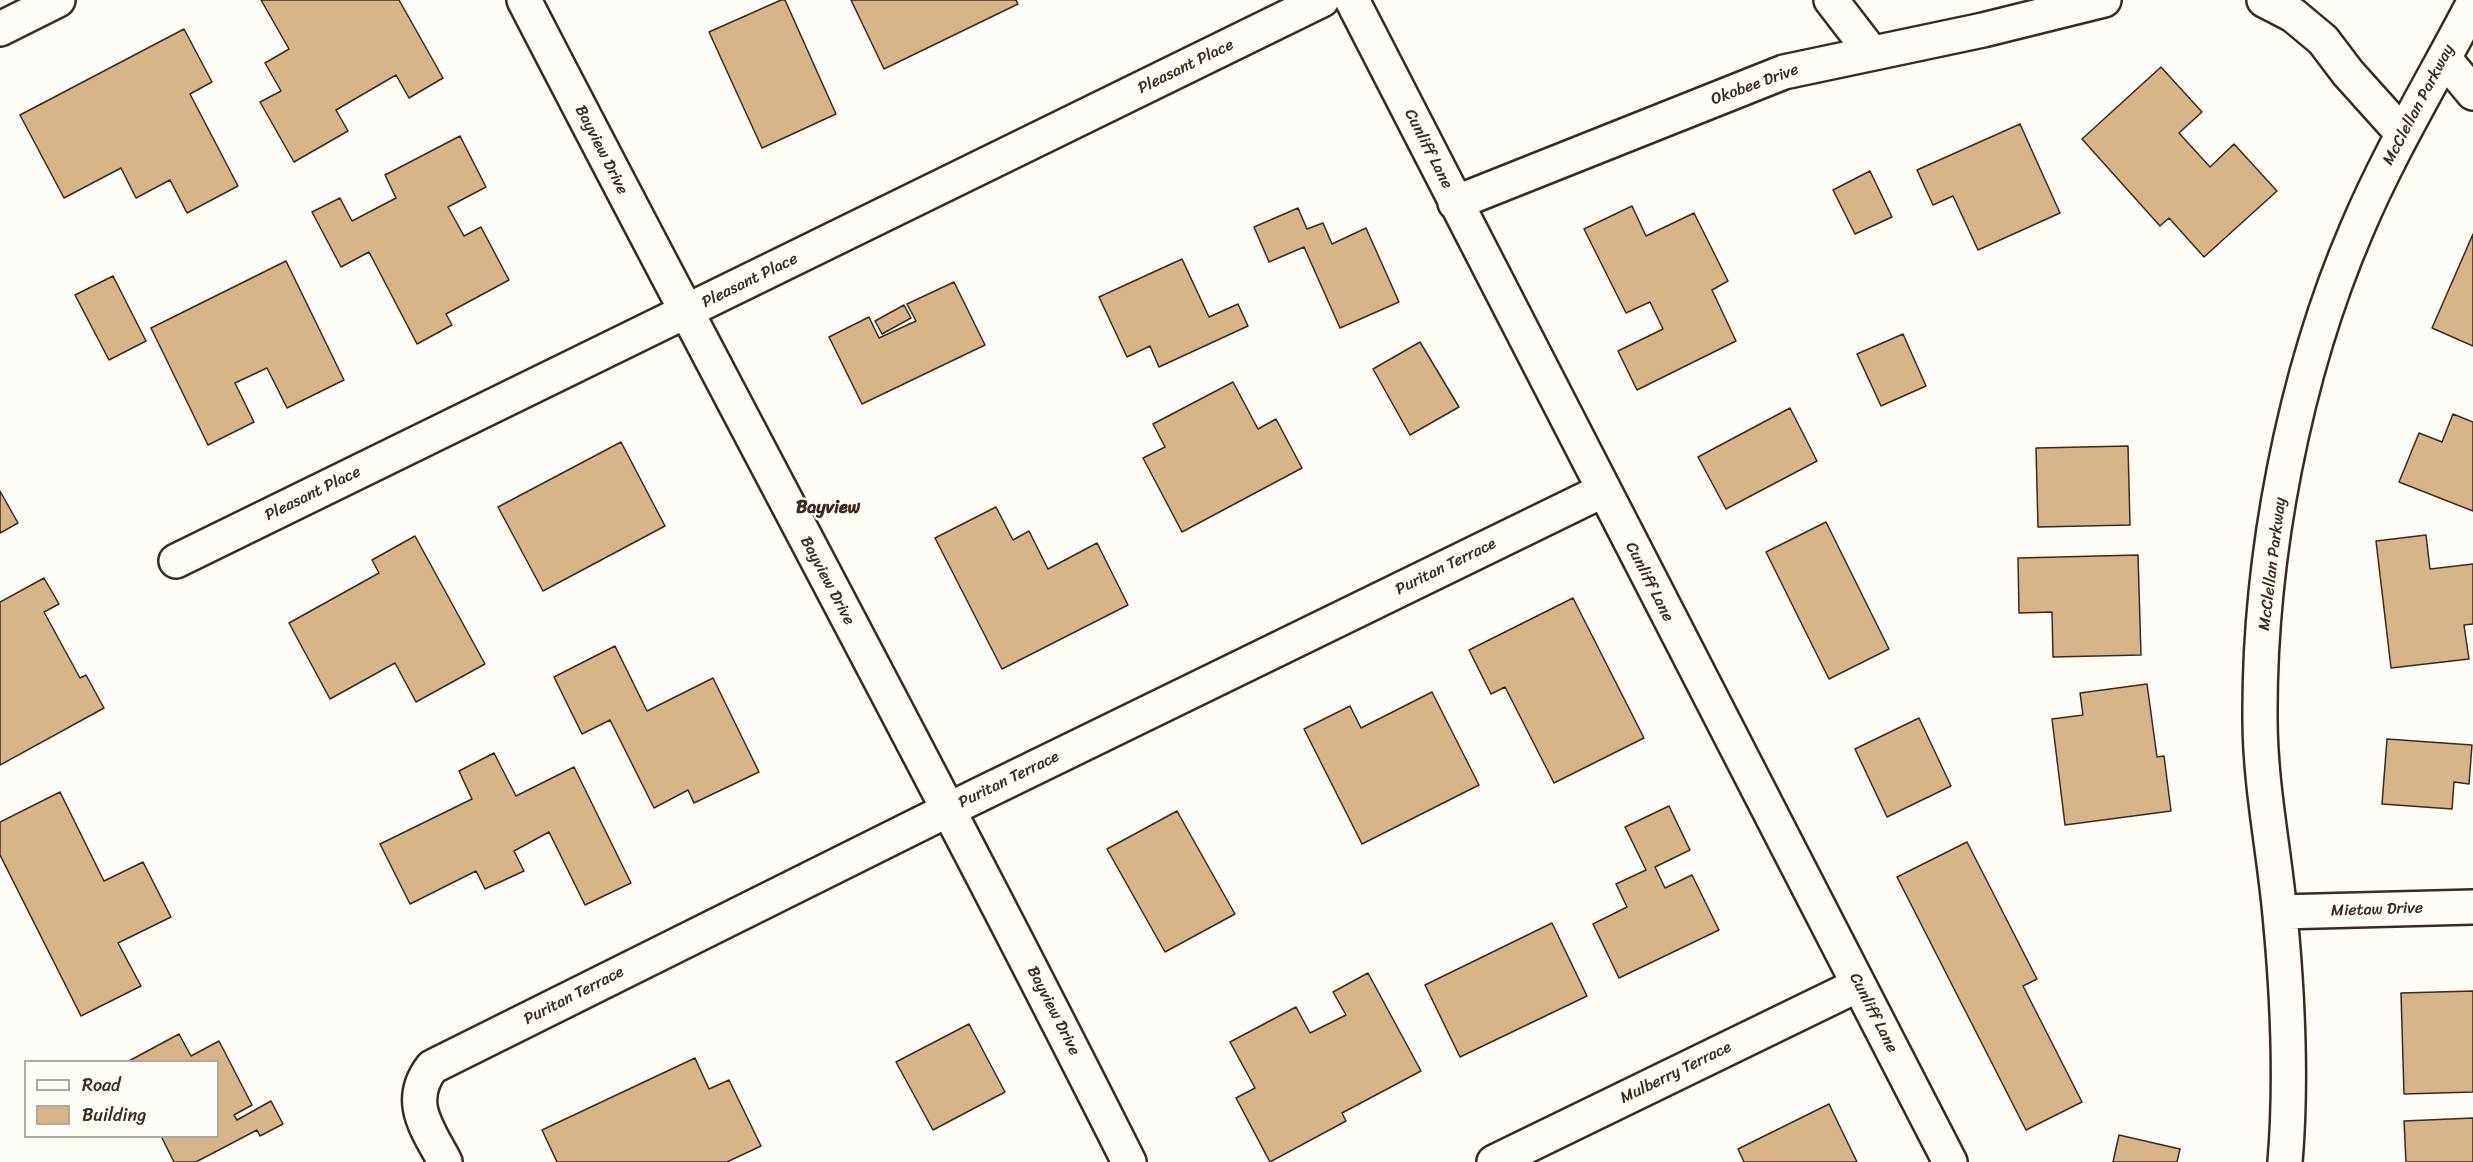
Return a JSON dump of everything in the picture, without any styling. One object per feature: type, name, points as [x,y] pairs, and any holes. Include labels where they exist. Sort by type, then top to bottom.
[{"type":"street","points":[[0,29],[58,0]]},
{"type":"street","name":"Bayview Drive","points":[[524,0],[685,313],[1020,944],[1129,1162]]},
{"type":"street","name":"Pleasant Place","points":[[176,561],[1322,0]]},
{"type":"street","name":"Cunliff Lane","points":[[1352,0],[1602,491],[1950,1162]]},
{"type":"street","points":[[1831,0],[1871,52]]},
{"type":"street","name":"Okobee Drive","points":[[1455,203],[1785,72],[1983,30],[2104,0]]},
{"type":"street","points":[[2264,0],[2292,15],[2323,40],[2348,73],[2402,133]]},
{"type":"street","name":"McClellan Parkway","points":[[2285,1162],[2290,1096],[2290,1037],[2280,912],[2264,799],[2260,717],[2264,625],[2274,531],[2293,434],[2323,324],[2356,231],[2402,133],[2473,4]]},
{"type":"street","points":[[2445,58],[2473,93]]},
{"type":"street","name":"Puritan Terrace","points":[[445,1162],[424,1122],[418,1099],[423,1079],[432,1067],[948,810],[1602,491]]},
{"type":"street","name":"Mietaw Drive","points":[[2280,912],[2473,907]]},
{"type":"street","name":"Mulberry Terrace","points":[[1494,1162],[1858,985]]},
{"type":"building","points":[[261,0],[399,0],[443,78],[409,98],[396,75],[336,110],[348,131],[294,162],[260,102],[281,91],[265,63],[289,49]]},
{"type":"building","points":[[785,0],[836,114],[762,148],[709,32]]},
{"type":"building","points":[[851,0],[1016,0],[1018,4],[884,69]]},
{"type":"building","points":[[184,29],[212,82],[190,94],[238,186],[187,213],[170,180],[136,198],[121,168],[64,198],[20,115]]},
{"type":"building","points":[[2161,67],[2202,112],[2179,133],[2210,167],[2234,144],[2277,191],[2204,257],[2169,218],[2160,226],[2082,139]]},
{"type":"building","points":[[2020,124],[2060,213],[1978,250],[1953,196],[1933,205],[1917,170]]},
{"type":"building","points":[[460,136],[486,187],[448,207],[464,236],[481,227],[509,280],[446,314],[452,325],[417,344],[369,252],[341,267],[312,212],[340,198],[352,221],[396,198],[385,175]]},
{"type":"building","points":[[1870,171],[1892,217],[1855,234],[1833,190]]},
{"type":"building","points":[[1632,206],[1646,236],[1694,213],[1728,281],[1712,290],[1736,341],[1637,390],[1618,351],[1663,329],[1650,302],[1626,313],[1584,229]]},
{"type":"building","points":[[1298,208],[1307,229],[1323,223],[1332,244],[1366,228],[1399,302],[1340,328],[1304,247],[1269,262],[1254,227]]},
{"type":"building","points":[[2473,234],[2473,346],[2432,328]]},
{"type":"building","points":[[1182,259],[1209,317],[1238,304],[1248,326],[1159,367],[1150,346],[1127,357],[1099,297]]},
{"type":"building","points":[[286,261],[344,380],[287,408],[267,368],[235,383],[254,422],[208,445],[151,328]]},
{"type":"building","points":[[113,276],[146,341],[109,360],[75,295]]},
{"type":"building","points":[[954,282],[985,345],[862,404],[829,337],[869,317],[879,338],[916,321],[907,304]]},
{"type":"building","points":[[904,305],[911,318],[882,334],[875,321]]},
{"type":"building","points":[[1903,334],[1926,386],[1881,406],[1857,354]]},
{"type":"building","points":[[1420,342],[1459,407],[1410,435],[1373,369]]},
{"type":"building","points":[[1233,382],[1258,429],[1276,419],[1302,468],[1182,532],[1143,458],[1165,447],[1153,424]]},
{"type":"building","points":[[1790,408],[1817,461],[1726,509],[1698,457]]},
{"type":"building","points":[[2453,414],[2473,422],[2473,511],[2399,482],[2419,433],[2442,442]]},
{"type":"building","points":[[621,442],[665,526],[543,591],[498,507]]},
{"type":"building","points":[[2128,446],[2130,525],[2038,527],[2036,448]]},
{"type":"building","points":[[0,491],[18,523],[0,533]]},
{"type":"building","points":[[996,507],[1013,540],[1029,531],[1048,569],[1097,543],[1128,605],[1002,669],[935,538]]},
{"type":"building","points":[[1826,522],[1889,649],[1829,679],[1766,552]]},
{"type":"building","points":[[2426,535],[2430,569],[2473,564],[2473,624],[2464,625],[2469,659],[2391,668],[2376,541]]},
{"type":"building","points":[[415,536],[485,664],[416,702],[395,663],[330,699],[289,623],[379,573],[372,560]]},
{"type":"building","points":[[2138,555],[2141,655],[2053,657],[2052,612],[2019,613],[2018,558]]},
{"type":"building","points":[[44,578],[59,604],[44,612],[80,678],[86,675],[104,708],[0,765],[0,602]]},
{"type":"building","points":[[1573,598],[1644,738],[1554,783],[1505,687],[1491,694],[1469,650]]},
{"type":"building","points":[[615,646],[647,711],[713,678],[759,772],[694,803],[688,790],[654,808],[610,720],[582,734],[554,677]]},
{"type":"building","points":[[2147,684],[2157,757],[2164,756],[2171,811],[2065,825],[2052,719],[2083,715],[2080,693]]},
{"type":"building","points":[[1432,692],[1479,785],[1362,844],[1304,729],[1350,706],[1361,728]]},
{"type":"building","points":[[1919,718],[1951,786],[1887,817],[1855,749]]},
{"type":"building","points":[[2387,739],[2472,745],[2469,784],[2454,782],[2452,809],[2382,804]]},
{"type":"building","points":[[494,753],[516,796],[574,767],[631,883],[585,905],[549,832],[514,851],[524,871],[485,889],[476,871],[410,904],[380,844],[472,799],[459,771]]},
{"type":"building","points":[[60,792],[104,881],[143,862],[171,917],[118,943],[141,986],[81,1016],[0,855],[0,822]]},
{"type":"building","points":[[1669,806],[1690,850],[1655,867],[1665,888],[1692,875],[1719,930],[1619,978],[1593,924],[1627,907],[1616,884],[1646,870],[1625,827]]},
{"type":"building","points":[[1177,811],[1235,914],[1165,952],[1107,849]]},
{"type":"building","points":[[1967,842],[2037,979],[2023,986],[2082,1102],[2026,1130],[1897,877]]},
{"type":"building","points":[[1552,923],[1587,996],[1460,1057],[1425,985]]},
{"type":"building","points":[[1368,973],[1421,1071],[1342,1113],[1346,1121],[1270,1162],[1236,1098],[1255,1088],[1230,1042],[1296,1007],[1310,1033],[1346,1015],[1333,992]]},
{"type":"building","points":[[2473,991],[2473,1092],[2404,1094],[2401,993]]},
{"type":"building","points":[[969,1024],[1005,1092],[933,1130],[896,1062]]},
{"type":"building","points":[[179,1034],[191,1056],[219,1041],[252,1105],[234,1115],[237,1120],[271,1101],[283,1124],[260,1136],[257,1130],[196,1162],[174,1162],[162,1138],[219,1138],[219,1060],[131,1060]]},
{"type":"building","points":[[695,1058],[709,1089],[729,1080],[761,1146],[727,1162],[557,1162],[542,1130]]},
{"type":"building","points":[[1829,1104],[1857,1162],[1744,1162],[1738,1149]]},
{"type":"building","points":[[2473,1118],[2473,1162],[2406,1162],[2404,1121]]},
{"type":"building","points":[[2119,1135],[2180,1149],[2177,1162],[2113,1162]]},
{"type":"district","name":"Bayview","points":[[828,508]]}]
